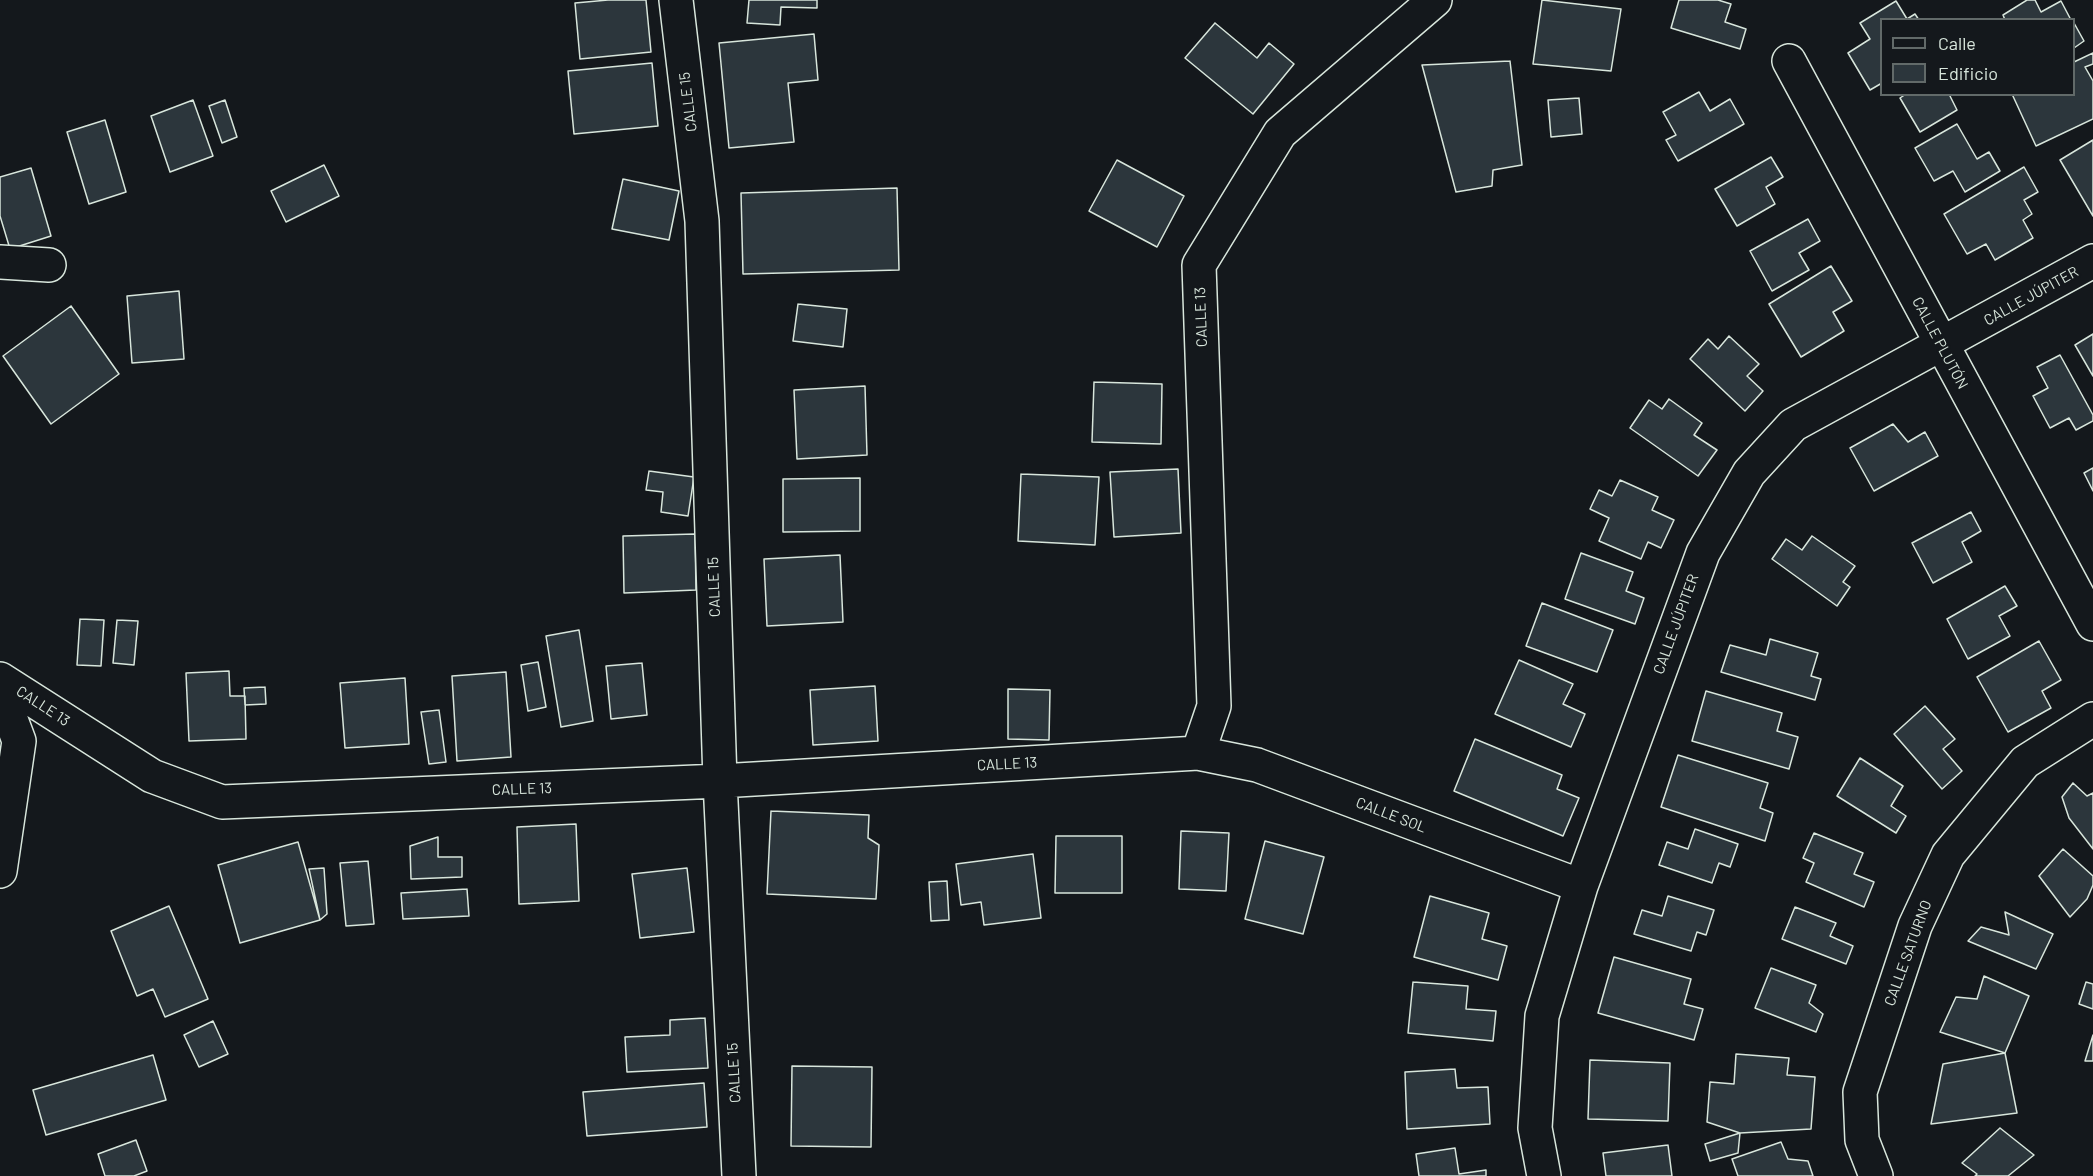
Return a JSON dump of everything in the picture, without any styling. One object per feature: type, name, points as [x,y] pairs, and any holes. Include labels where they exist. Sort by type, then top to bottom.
[{"type":"street","name":"CALLE 15","points":[[676,0],[702,221],[720,781],[739,1176]]},
{"type":"street","name":"CALLE 13","points":[[0,679],[152,776],[222,802],[720,781],[1198,753],[1214,706],[1199,265],[1280,134],[1435,0]]},
{"type":"street","name":"CALLE PLUTÓN","points":[[1789,61],[2093,624]]},
{"type":"street","name":"CALLE JÚPITER","points":[[1544,1176],[1535,1128],[1542,1016],[1581,886],[1702,553],[1749,473],[1793,425],[2093,261]]},
{"type":"street","points":[[0,262],[49,265]]},
{"type":"street","points":[[0,690],[19,741],[0,871]]},
{"type":"street","name":"CALLE SATURNO","points":[[1876,1176],[1862,1140],[1860,1092],[1915,926],[1948,855],[2025,762],[2093,719]]},
{"type":"street","name":"CALLE SOL","points":[[1198,753],[1257,765],[1581,886]]},
{"type":"building","points":[[646,0],[651,52],[580,59],[575,3]]},
{"type":"building","points":[[749,0],[817,0],[817,8],[781,7],[780,25],[747,23]]},
{"type":"building","points":[[1542,0],[1621,9],[1611,71],[1533,64]]},
{"type":"building","points":[[1679,0],[1718,0],[1731,4],[1725,22],[1746,29],[1740,49],[1671,28]]},
{"type":"building","points":[[2027,0],[2035,0],[2041,12],[2061,1],[2070,18],[2004,18],[2003,15]]},
{"type":"building","points":[[1896,1],[1906,18],[1880,18],[1880,84],[1870,90],[1848,53],[1870,39],[1860,23]]},
{"type":"building","points":[[1215,23],[1257,58],[1269,43],[1294,64],[1253,114],[1185,58]]},
{"type":"building","points":[[2075,25],[2084,41],[2075,47]]},
{"type":"building","points":[[814,34],[818,80],[788,83],[794,142],[729,148],[719,43]]},
{"type":"building","points":[[2093,53],[2093,64],[2085,67],[2093,81],[2093,119],[2036,146],[2013,96],[2075,96],[2075,62]]},
{"type":"building","points":[[1510,61],[1522,165],[1493,170],[1492,186],[1456,192],[1422,65]]},
{"type":"building","points":[[652,63],[658,126],[574,134],[568,71]]},
{"type":"building","points":[[1699,92],[1710,111],[1730,99],[1744,124],[1678,161],[1666,140],[1676,135],[1663,112]]},
{"type":"building","points":[[1903,96],[1950,96],[1957,110],[1920,132],[1900,98]]},
{"type":"building","points":[[1579,98],[1582,134],[1551,137],[1548,100]]},
{"type":"building","points":[[193,100],[213,156],[170,172],[151,116]]},
{"type":"building","points":[[225,100],[237,137],[222,143],[209,106]]},
{"type":"building","points":[[105,120],[126,192],[89,204],[67,132]]},
{"type":"building","points":[[1957,124],[1977,159],[1989,152],[2000,171],[1965,192],[1953,171],[1934,181],[1915,148]]},
{"type":"building","points":[[2093,140],[2093,216],[2060,160]]},
{"type":"building","points":[[1771,157],[1783,177],[1766,187],[1775,204],[1737,226],[1715,189]]},
{"type":"building","points":[[1117,160],[1184,196],[1157,247],[1089,211]]},
{"type":"building","points":[[324,165],[339,196],[286,222],[271,191]]},
{"type":"building","points":[[2024,167],[2038,192],[2024,200],[2032,214],[2023,220],[2033,238],[1995,260],[1986,244],[1967,254],[1944,214]]},
{"type":"building","points":[[31,168],[51,236],[10,249],[0,216],[0,177]]},
{"type":"building","points":[[623,179],[679,191],[669,240],[612,229]]},
{"type":"building","points":[[897,188],[899,270],[743,274],[741,193]]},
{"type":"building","points":[[1808,219],[1820,241],[1799,253],[1809,270],[1772,291],[1750,251]]},
{"type":"building","points":[[1831,266],[1852,301],[1833,312],[1844,331],[1801,357],[1769,304]]},
{"type":"building","points":[[179,291],[184,359],[132,363],[127,296]]},
{"type":"building","points":[[798,304],[847,309],[843,347],[793,341]]},
{"type":"building","points":[[71,306],[119,374],[51,424],[3,356]]},
{"type":"building","points":[[2093,334],[2093,376],[2075,345]]},
{"type":"building","points":[[1729,336],[1759,364],[1747,376],[1763,391],[1745,411],[1690,359],[1708,339],[1718,349]]},
{"type":"building","points":[[2060,355],[2093,415],[2093,421],[2076,430],[2069,418],[2050,428],[2033,396],[2048,388],[2037,367]]},
{"type":"building","points":[[1094,382],[1162,384],[1161,444],[1092,442]]},
{"type":"building","points":[[865,386],[867,455],[797,459],[794,390]]},
{"type":"building","points":[[1669,399],[1702,423],[1694,435],[1717,450],[1698,476],[1630,428],[1649,400],[1662,409]]},
{"type":"building","points":[[1893,424],[1908,442],[1925,432],[1938,456],[1874,491],[1850,448]]},
{"type":"building","points":[[2093,468],[2093,491],[2084,473]]},
{"type":"building","points":[[1178,469],[1181,533],[1114,537],[1110,472]]},
{"type":"building","points":[[649,471],[694,477],[688,516],[661,512],[663,492],[646,490]]},
{"type":"building","points":[[1021,474],[1099,477],[1095,545],[1018,541]]},
{"type":"building","points":[[860,478],[860,531],[783,532],[783,479]]},
{"type":"building","points":[[1620,480],[1658,497],[1652,510],[1674,520],[1661,548],[1648,542],[1641,559],[1599,541],[1609,518],[1590,509],[1599,490],[1612,496]]},
{"type":"building","points":[[1971,512],[1981,531],[1962,542],[1972,562],[1933,583],[1912,543]]},
{"type":"building","points":[[695,534],[696,590],[624,593],[623,536]]},
{"type":"building","points":[[1812,536],[1855,566],[1843,582],[1850,587],[1837,606],[1772,559],[1786,539],[1802,550]]},
{"type":"building","points":[[1581,553],[1633,572],[1626,591],[1644,598],[1635,624],[1565,599]]},
{"type":"building","points":[[840,555],[843,622],[767,626],[764,559]]},
{"type":"building","points":[[2005,586],[2017,606],[1999,616],[2010,636],[1968,659],[1947,619]]},
{"type":"building","points":[[1542,603],[1613,630],[1597,672],[1526,646]]},
{"type":"building","points":[[80,619],[104,620],[101,666],[77,665]]},
{"type":"building","points":[[117,620],[138,621],[134,665],[113,663]]},
{"type":"building","points":[[579,630],[593,721],[561,727],[546,636]]},
{"type":"building","points":[[1770,639],[1818,653],[1811,676],[1821,679],[1815,700],[1721,672],[1730,645],[1766,655]]},
{"type":"building","points":[[2039,641],[2061,680],[2042,691],[2051,708],[2008,732],[1977,677]]},
{"type":"building","points":[[1519,660],[1573,684],[1563,704],[1585,714],[1571,747],[1495,714]]},
{"type":"building","points":[[538,662],[546,707],[528,711],[521,665]]},
{"type":"building","points":[[642,663],[647,715],[611,719],[606,666]]},
{"type":"building","points":[[229,671],[230,696],[245,696],[246,739],[189,741],[186,673]]},
{"type":"building","points":[[506,672],[511,757],[457,761],[452,676]]},
{"type":"building","points":[[405,678],[409,744],[345,748],[340,683]]},
{"type":"building","points":[[875,686],[878,741],[813,745],[810,690]]},
{"type":"building","points":[[265,687],[266,704],[245,705],[244,688]]},
{"type":"building","points":[[1008,689],[1050,690],[1049,740],[1008,739]]},
{"type":"building","points":[[1706,691],[1782,713],[1777,731],[1798,737],[1789,769],[1692,741]]},
{"type":"building","points":[[1925,706],[1955,739],[1943,749],[1962,771],[1942,789],[1894,734]]},
{"type":"building","points":[[439,710],[446,762],[429,764],[421,712]]},
{"type":"building","points":[[1475,739],[1562,775],[1557,789],[1579,798],[1563,836],[1454,791]]},
{"type":"building","points":[[1678,755],[1768,783],[1760,808],[1773,813],[1765,841],[1661,807]]},
{"type":"building","points":[[1860,758],[1903,786],[1891,806],[1906,816],[1896,833],[1837,796]]},
{"type":"building","points":[[2073,783],[2087,796],[2093,793],[2093,849],[2069,818],[2062,797]]},
{"type":"building","points":[[771,811],[869,815],[868,838],[879,845],[876,899],[767,894]]},
{"type":"building","points":[[576,824],[579,901],[519,904],[517,827]]},
{"type":"building","points":[[1695,829],[1738,844],[1730,867],[1719,863],[1712,883],[1659,865],[1667,842],[1688,849]]},
{"type":"building","points":[[1181,831],[1229,833],[1226,891],[1179,889]]},
{"type":"building","points":[[1814,833],[1863,853],[1854,874],[1874,882],[1864,907],[1806,882],[1814,863],[1803,858]]},
{"type":"building","points":[[1056,836],[1122,836],[1122,893],[1055,893]]},
{"type":"building","points":[[438,837],[438,857],[462,857],[462,877],[411,879],[410,846]]},
{"type":"building","points":[[1265,841],[1324,857],[1303,934],[1245,919]]},
{"type":"building","points":[[298,842],[320,920],[240,943],[218,865]]},
{"type":"building","points":[[2063,849],[2093,876],[2093,885],[2087,899],[2070,917],[2039,876]]},
{"type":"building","points":[[1033,854],[1041,918],[984,925],[981,902],[961,905],[956,864]]},
{"type":"building","points":[[368,861],[374,924],[346,926],[340,863]]},
{"type":"building","points":[[324,868],[327,914],[320,920],[309,869]]},
{"type":"building","points":[[687,868],[694,932],[640,938],[632,874]]},
{"type":"building","points":[[947,881],[949,920],[931,921],[929,882]]},
{"type":"building","points":[[467,889],[469,916],[403,919],[401,893]]},
{"type":"building","points":[[1430,896],[1489,913],[1482,939],[1507,946],[1498,980],[1414,957]]},
{"type":"building","points":[[1668,896],[1714,910],[1706,935],[1697,932],[1691,951],[1634,934],[1642,910],[1662,916]]},
{"type":"building","points":[[169,906],[208,999],[165,1017],[153,989],[137,996],[111,931]]},
{"type":"building","points":[[1795,907],[1836,923],[1830,936],[1853,946],[1846,964],[1782,939]]},
{"type":"building","points":[[2005,912],[2053,934],[2036,969],[1968,941],[1981,927],[2009,935]]},
{"type":"building","points":[[1614,957],[1691,979],[1684,1004],[1703,1009],[1694,1040],[1598,1013]]},
{"type":"building","points":[[1771,968],[1816,985],[1809,1003],[1823,1014],[1816,1032],[1755,1008]]},
{"type":"building","points":[[1984,976],[2029,996],[2005,1053],[1940,1032],[1956,997],[1977,999]]},
{"type":"building","points":[[1413,982],[1468,986],[1466,1009],[1496,1011],[1493,1041],[1408,1033]]},
{"type":"building","points":[[2086,982],[2093,984],[2093,1009],[2079,1004]]},
{"type":"building","points":[[705,1018],[708,1068],[627,1072],[625,1037],[670,1035],[670,1020]]},
{"type":"building","points":[[213,1021],[228,1054],[199,1067],[184,1035]]},
{"type":"building","points":[[2093,1035],[2093,1061],[2085,1061]]},
{"type":"building","points":[[2005,1053],[2017,1113],[1931,1124],[1943,1064]]},
{"type":"building","points":[[1736,1054],[1789,1058],[1787,1075],[1815,1077],[1811,1129],[1740,1133],[1707,1122],[1710,1082],[1734,1084]]},
{"type":"building","points":[[153,1055],[166,1100],[46,1135],[33,1090]]},
{"type":"building","points":[[1590,1060],[1670,1063],[1668,1121],[1588,1119]]},
{"type":"building","points":[[792,1066],[872,1067],[871,1147],[791,1146]]},
{"type":"building","points":[[1455,1069],[1457,1088],[1488,1087],[1490,1124],[1407,1129],[1405,1072]]},
{"type":"building","points":[[704,1083],[707,1127],[587,1136],[583,1092]]},
{"type":"building","points":[[2000,1128],[2034,1155],[2008,1176],[1975,1176],[1977,1174],[1962,1163]]},
{"type":"building","points":[[1740,1133],[1738,1153],[1710,1161],[1705,1144]]},
{"type":"building","points":[[136,1140],[147,1171],[134,1176],[105,1176],[98,1154]]},
{"type":"building","points":[[1781,1142],[1788,1159],[1808,1161],[1813,1176],[1738,1176],[1732,1159]]},
{"type":"building","points":[[1668,1145],[1672,1176],[1606,1176],[1603,1153]]},
{"type":"building","points":[[1455,1148],[1459,1174],[1486,1170],[1486,1176],[1419,1176],[1416,1154]]}]
